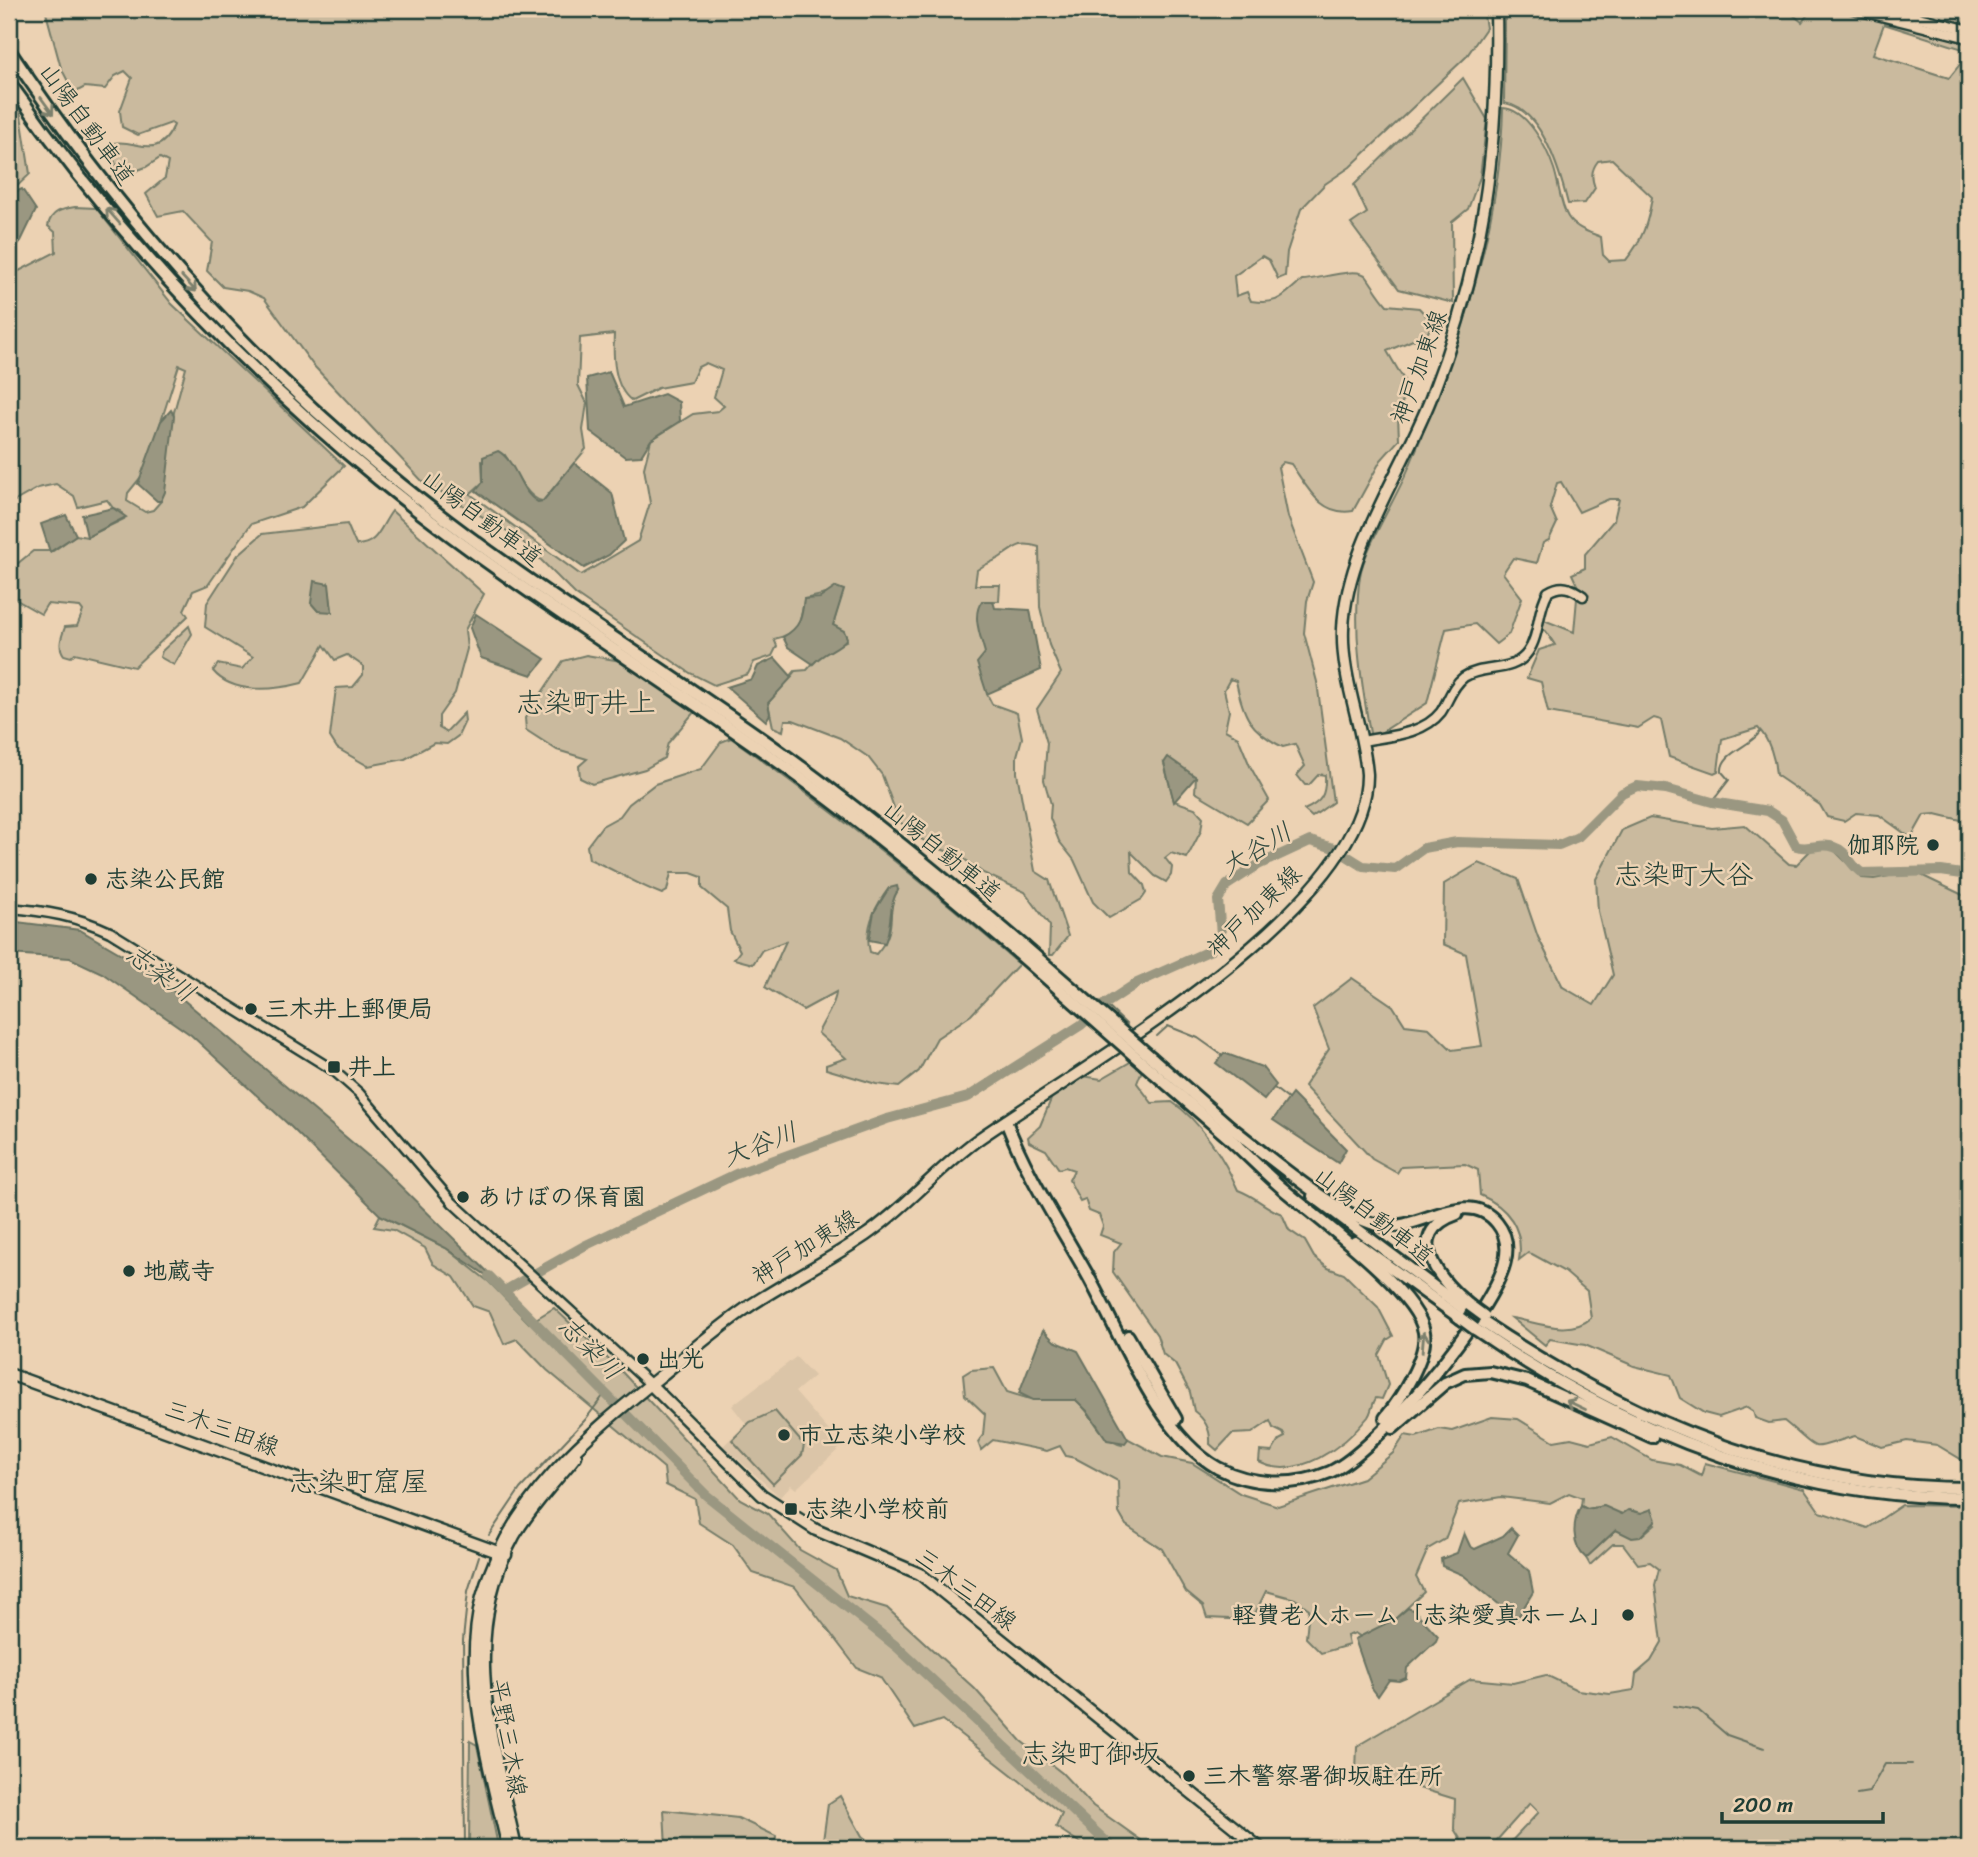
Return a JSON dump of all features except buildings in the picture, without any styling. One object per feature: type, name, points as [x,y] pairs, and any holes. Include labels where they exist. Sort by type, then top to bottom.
[{"type":"highway","name":"山陽自動車道","points":[[9,50],[78,150],[164,256],[267,367],[329,424],[388,474],[500,559],[835,792],[1148,1061],[1351,1226],[1562,1384],[1633,1422],[1707,1452],[1779,1474],[1880,1492],[1969,1498]]},
{"type":"highway","name":"山陽自動車道","points":[[9,82],[63,155],[147,256],[254,368],[380,481],[505,575],[829,799],[1021,950]]},
{"type":"highway","name":"山陽自動車道","points":[[1148,1061],[1231,1140],[1333,1225],[1465,1311]]},
{"type":"highway","points":[[1006,1121],[1176,1420],[1209,1456],[1228,1467],[1256,1476],[1284,1477],[1309,1473],[1349,1453],[1396,1403],[1408,1395],[1445,1350],[1498,1269],[1501,1249],[1496,1231],[1481,1217],[1461,1213],[1450,1216],[1437,1228],[1430,1240],[1429,1254],[1442,1280],[1465,1311],[1480,1322]]},
{"type":"highway","points":[[1006,1121],[1030,1173],[1119,1330],[1151,1395],[1192,1448],[1226,1472],[1247,1479],[1277,1483],[1329,1472],[1368,1446],[1445,1383],[1465,1374],[1495,1372],[1527,1381],[1610,1421],[1678,1447],[1779,1474]]},
{"type":"highway","points":[[1229,1126],[1310,1186],[1365,1222],[1399,1226],[1450,1210],[1471,1208],[1489,1215],[1504,1234],[1507,1246],[1505,1264],[1481,1308],[1434,1372],[1368,1446]]},
{"type":"highway","points":[[1231,1140],[1376,1269],[1417,1314],[1424,1331],[1424,1346],[1396,1403]]},
{"type":"highway","name":"山陽自動車道","points":[[1480,1322],[1561,1372],[1640,1414],[1720,1446],[1804,1469],[1890,1484],[1969,1488]]},
{"type":"main road","name":"神戸加東線","points":[[646,1388],[747,1308],[867,1234],[968,1148],[1236,963],[1283,919],[1340,852],[1356,826],[1367,789],[1362,741],[1345,672],[1343,628],[1350,581],[1364,538],[1413,443],[1458,324],[1470,282],[1480,241],[1495,137],[1496,9]]},
{"type":"main road","name":"三木三田線","points":[[9,1374],[502,1554]]},
{"type":"main road","points":[[502,1554],[541,1499],[609,1419],[646,1388]]},
{"type":"main road","name":"三木三田線","points":[[646,1388],[762,1495],[816,1530],[920,1574],[1260,1848]]},
{"type":"main road","name":"平野三木線","points":[[502,1554],[481,1606],[475,1673],[478,1704],[508,1848]]},
{"type":"main road","name":"平野三木線","points":[[502,1554],[486,1613],[482,1676],[485,1704],[516,1848]]},
{"type":"street","points":[[1853,9],[1969,38]]},
{"type":"street","points":[[1886,9],[1969,30]]},
{"type":"street","points":[[1362,741],[1401,734],[1427,724],[1440,713],[1456,684],[1466,676],[1513,664],[1524,656],[1532,643],[1548,592],[1561,587],[1573,588],[1583,596]]},
{"type":"street","points":[[9,908],[58,913],[84,919],[110,932],[333,1070],[359,1093],[453,1203],[542,1284],[646,1388]]},
{"type":"shaded area","points":[[45,9],[1483,9],[1486,28],[1466,57],[1350,167],[1325,184],[1301,209],[1287,252],[1285,276],[1278,279],[1269,260],[1262,256],[1234,276],[1236,296],[1247,292],[1251,301],[1268,302],[1280,298],[1302,280],[1355,272],[1367,277],[1387,305],[1419,308],[1433,323],[1427,334],[1387,351],[1404,380],[1403,400],[1398,415],[1399,440],[1381,460],[1353,511],[1342,512],[1323,505],[1291,464],[1283,462],[1278,467],[1288,517],[1313,582],[1307,601],[1304,633],[1317,682],[1333,802],[1312,817],[1304,810],[1322,797],[1325,775],[1319,774],[1309,785],[1305,785],[1297,775],[1305,766],[1295,744],[1283,747],[1255,728],[1245,713],[1236,681],[1230,679],[1224,690],[1229,711],[1225,730],[1238,737],[1269,800],[1247,823],[1195,792],[1196,777],[1164,763],[1174,801],[1195,808],[1203,817],[1201,831],[1187,858],[1171,853],[1165,858],[1172,867],[1166,882],[1155,876],[1131,852],[1132,872],[1144,885],[1146,893],[1142,899],[1109,918],[1093,902],[1074,860],[1059,841],[1050,818],[1051,804],[1044,780],[1047,743],[1037,709],[1061,673],[1049,645],[1040,607],[1039,547],[1027,544],[1015,547],[977,570],[975,585],[1000,585],[999,601],[982,601],[978,624],[986,653],[987,694],[992,704],[1017,713],[1022,738],[1017,756],[1017,773],[1035,871],[1049,880],[1068,936],[1053,955],[1049,955],[1050,926],[1025,892],[983,873],[960,856],[935,847],[916,836],[899,821],[882,775],[868,757],[840,738],[793,720],[785,720],[783,731],[773,727],[768,703],[795,671],[807,670],[823,652],[846,641],[833,625],[843,590],[804,599],[798,625],[783,637],[774,639],[777,646],[772,656],[754,662],[748,674],[714,685],[690,673],[576,595],[519,538],[423,482],[313,365],[264,298],[248,291],[223,287],[207,271],[212,242],[183,211],[158,216],[146,194],[165,178],[168,162],[160,158],[125,175],[120,173],[109,150],[114,143],[154,146],[168,136],[174,125],[171,123],[138,135],[122,127],[120,111],[132,78],[125,71],[115,76],[105,89],[85,87],[74,93],[61,68]],"holes":[[[614,334],[614,361],[618,379],[621,388],[632,401],[658,388],[691,382],[698,367],[706,363],[722,370],[714,397],[724,406],[718,411],[693,414],[651,440],[644,468],[650,503],[638,541],[581,575],[470,494],[483,482],[482,461],[505,455],[527,490],[532,496],[543,501],[586,449],[583,430],[587,403],[578,385],[580,338]]]},
{"type":"shaded area","points":[[1505,9],[1786,9],[1802,22],[1812,9],[1969,9],[1969,51],[1884,24],[1873,54],[1949,78],[1969,53],[1969,810],[1965,821],[1936,814],[1924,815],[1911,838],[1879,815],[1856,813],[1844,821],[1827,817],[1820,805],[1776,775],[1771,750],[1758,728],[1722,739],[1718,771],[1714,773],[1669,757],[1661,720],[1654,718],[1638,728],[1548,712],[1541,682],[1527,678],[1539,650],[1555,645],[1546,631],[1540,629],[1544,620],[1574,632],[1578,587],[1572,574],[1585,568],[1585,554],[1614,520],[1619,499],[1609,499],[1579,512],[1561,482],[1557,483],[1550,507],[1557,523],[1549,540],[1543,543],[1537,563],[1513,558],[1503,573],[1522,598],[1509,634],[1496,644],[1475,624],[1446,629],[1427,703],[1371,739],[1361,678],[1358,638],[1360,576],[1374,537],[1405,477],[1427,422],[1473,291],[1494,201],[1503,108],[1520,115],[1535,131],[1551,160],[1568,217],[1578,227],[1601,237],[1603,255],[1609,261],[1626,260],[1637,245],[1644,230],[1652,197],[1612,159],[1598,161],[1594,167],[1592,174],[1595,188],[1585,203],[1568,204],[1554,159],[1539,129],[1529,116],[1517,107],[1504,103]]},
{"type":"shaded area","points":[[1463,78],[1487,119],[1480,177],[1468,209],[1452,222],[1453,303],[1399,289],[1351,224],[1367,213],[1354,185]]},
{"type":"shaded area","points":[[9,96],[21,115],[30,174],[9,194]]},
{"type":"shaded area","points":[[22,189],[36,210],[21,241],[9,255],[9,195]]},
{"type":"shaded area","points":[[75,207],[96,208],[172,304],[344,466],[302,507],[251,524],[208,585],[193,591],[184,610],[188,616],[134,667],[75,653],[71,657],[64,655],[60,645],[65,627],[77,626],[83,611],[80,607],[47,604],[41,614],[15,599],[12,589],[17,564],[33,551],[53,551],[76,535],[87,537],[124,519],[121,511],[113,508],[107,500],[78,507],[74,496],[56,484],[38,488],[15,501],[9,494],[9,286],[15,273],[56,252],[55,232],[48,226],[49,221],[58,212]],"holes":[[[179,365],[186,368],[174,412],[161,501],[153,510],[145,512],[127,501],[128,493],[145,472]]]},
{"type":"shaded area","points":[[609,372],[624,407],[664,394],[679,402],[680,421],[651,440],[641,456],[625,457],[590,431],[587,378]]},
{"type":"shaded area","points":[[171,410],[174,416],[165,492],[161,501],[157,501],[138,484],[161,421]]},
{"type":"shaded area","points":[[498,451],[510,462],[526,491],[538,502],[543,501],[574,463],[612,493],[624,541],[609,555],[584,568],[476,491],[483,482],[483,457]]},
{"type":"shaded area","points":[[113,508],[126,517],[87,537],[82,515]]},
{"type":"shaded area","points":[[392,511],[484,594],[465,630],[467,649],[455,693],[439,716],[439,728],[446,732],[464,713],[465,721],[458,736],[447,744],[434,743],[405,759],[368,766],[337,748],[330,737],[336,688],[353,687],[363,675],[363,666],[347,655],[335,660],[324,645],[302,683],[267,689],[232,684],[213,671],[218,664],[242,669],[253,657],[205,627],[207,603],[238,555],[262,534],[347,524],[356,545],[363,544],[378,534]],"holes":[[[328,583],[332,610],[318,611],[311,603]]]},
{"type":"shaded area","points":[[66,515],[76,535],[50,552],[41,524]]},
{"type":"shaded area","points":[[314,581],[329,584],[332,612],[318,611],[311,603]]},
{"type":"shaded area","points":[[836,587],[844,590],[833,625],[844,631],[847,638],[813,664],[788,647],[783,637],[800,621],[804,599],[820,598]]},
{"type":"shaded area","points":[[982,601],[993,601],[995,608],[1030,610],[1041,670],[987,694],[977,663],[985,653],[977,619]]},
{"type":"shaded area","points":[[476,614],[545,659],[532,675],[481,658],[470,628]]},
{"type":"shaded area","points":[[189,626],[192,634],[174,665],[160,657],[162,651]]},
{"type":"shaded area","points":[[586,655],[621,661],[695,711],[668,743],[664,758],[645,769],[592,784],[580,778],[579,766],[587,759],[557,750],[526,730],[525,718],[563,661]]},
{"type":"shaded area","points":[[775,658],[792,677],[768,703],[770,714],[766,721],[727,687],[752,679],[758,666]]},
{"type":"shaded area","points":[[731,738],[805,792],[913,876],[1019,964],[971,1015],[937,1038],[919,1071],[899,1087],[876,1084],[826,1069],[826,1065],[846,1058],[818,1033],[832,1007],[836,992],[803,1010],[765,987],[786,941],[762,950],[753,964],[734,959],[740,951],[730,931],[727,909],[702,888],[702,877],[691,873],[671,873],[667,891],[662,894],[589,859],[587,846],[602,826],[620,816],[629,804],[655,784],[701,769],[721,742]],"holes":[[[889,888],[898,890],[884,944],[876,954],[870,952],[868,935],[875,910]]]},
{"type":"shaded area","points":[[1168,757],[1196,777],[1174,802],[1164,763]]},
{"type":"shaded area","points":[[1650,818],[1712,828],[1745,825],[1789,864],[1796,865],[1811,850],[1832,848],[1862,878],[1921,875],[1969,898],[1969,1464],[1937,1445],[1907,1441],[1882,1447],[1855,1436],[1816,1446],[1784,1421],[1769,1423],[1755,1418],[1753,1411],[1747,1407],[1719,1417],[1704,1413],[1680,1398],[1671,1375],[1634,1366],[1585,1345],[1550,1339],[1545,1345],[1512,1318],[1553,1327],[1583,1324],[1591,1318],[1587,1291],[1565,1272],[1532,1254],[1528,1253],[1519,1260],[1519,1238],[1512,1220],[1499,1206],[1480,1195],[1478,1170],[1465,1164],[1401,1167],[1397,1173],[1372,1159],[1304,1086],[1329,1049],[1313,1008],[1352,978],[1393,1006],[1405,1025],[1429,1028],[1452,1050],[1482,1046],[1466,954],[1443,944],[1444,884],[1479,863],[1518,879],[1538,937],[1563,987],[1594,1005],[1613,975],[1598,911],[1596,879],[1622,830]]},
{"type":"shaded area","points":[[897,886],[885,943],[869,940],[874,912],[889,888]]},
{"type":"shaded area","points":[[9,921],[80,930],[147,969],[380,1166],[502,1286],[446,1248],[380,1215],[289,1125],[191,1035],[102,973],[70,958],[9,954]]},
{"type":"shaded area","points":[[1224,1053],[1262,1067],[1276,1085],[1264,1100],[1216,1063]]},
{"type":"shaded area","points":[[1132,1061],[1142,1070],[1137,1083],[1152,1103],[1172,1102],[1192,1119],[1219,1154],[1238,1190],[1282,1214],[1289,1230],[1305,1241],[1314,1257],[1328,1268],[1344,1274],[1378,1307],[1393,1336],[1387,1340],[1379,1355],[1388,1385],[1382,1399],[1376,1398],[1368,1417],[1347,1439],[1319,1458],[1289,1467],[1274,1467],[1259,1462],[1260,1451],[1272,1452],[1279,1440],[1285,1437],[1273,1428],[1270,1421],[1252,1433],[1232,1434],[1217,1450],[1210,1444],[1207,1426],[1194,1411],[1190,1392],[1175,1364],[1163,1354],[1157,1335],[1113,1272],[1114,1252],[1121,1243],[1100,1235],[1103,1226],[1099,1215],[1089,1211],[1085,1199],[1080,1201],[1069,1180],[1074,1170],[1065,1167],[1059,1169],[1046,1150],[1029,1142],[1028,1137],[1040,1126],[1052,1097],[1083,1076],[1101,1079]]},
{"type":"shaded area","points":[[1292,1094],[1346,1149],[1338,1163],[1273,1120]]},
{"type":"shaded area","points":[[380,1215],[446,1248],[489,1282],[529,1323],[554,1308],[622,1372],[740,1499],[768,1514],[800,1550],[836,1570],[847,1596],[887,1608],[975,1689],[1021,1741],[1062,1773],[1093,1806],[1152,1848],[1088,1848],[1056,1827],[1062,1814],[942,1720],[915,1729],[880,1677],[857,1668],[795,1587],[753,1573],[733,1545],[699,1523],[695,1499],[666,1485],[664,1468],[547,1370],[517,1339],[504,1344],[490,1312],[473,1306],[454,1277],[433,1264],[425,1248],[393,1230],[374,1227]]},
{"type":"shaded area","points":[[1043,1330],[1054,1341],[1078,1351],[1128,1439],[1125,1443],[1107,1440],[1089,1413],[1076,1400],[1033,1400],[1019,1393]]},
{"type":"shaded area","name":"市立志染小学校","points":[[796,1357],[814,1376],[795,1392],[842,1446],[796,1489],[791,1485],[780,1497],[723,1446],[746,1424],[732,1406]]},
{"type":"shaded area","points":[[994,1368],[1007,1392],[1033,1400],[1076,1400],[1102,1432],[1114,1442],[1122,1445],[1127,1438],[1162,1457],[1192,1463],[1241,1494],[1278,1506],[1363,1478],[1393,1453],[1405,1435],[1416,1437],[1439,1429],[1452,1431],[1492,1417],[1518,1419],[1554,1441],[1571,1438],[1590,1443],[1612,1437],[1652,1460],[1680,1465],[1701,1476],[1705,1463],[1804,1489],[1820,1512],[1868,1528],[1902,1505],[1969,1506],[1969,1848],[1505,1848],[1539,1812],[1530,1803],[1490,1848],[1466,1848],[1454,1829],[1455,1799],[1406,1784],[1362,1783],[1356,1771],[1357,1746],[1471,1679],[1513,1683],[1546,1675],[1577,1690],[1610,1694],[1634,1690],[1636,1674],[1651,1661],[1662,1642],[1655,1585],[1659,1569],[1650,1562],[1638,1564],[1623,1544],[1613,1544],[1590,1565],[1586,1558],[1616,1530],[1640,1537],[1655,1524],[1641,1513],[1629,1510],[1622,1515],[1603,1506],[1587,1509],[1581,1506],[1582,1498],[1569,1493],[1550,1503],[1501,1497],[1459,1504],[1445,1539],[1428,1549],[1416,1577],[1424,1592],[1395,1619],[1361,1637],[1355,1633],[1347,1636],[1349,1645],[1321,1653],[1306,1638],[1309,1609],[1295,1599],[1266,1591],[1252,1620],[1207,1618],[1203,1606],[1186,1592],[1162,1549],[1126,1525],[1119,1513],[1118,1481],[1066,1456],[1060,1446],[1047,1451],[993,1440],[981,1450],[978,1442],[983,1435],[985,1414],[965,1395],[963,1375],[971,1370]]},
{"type":"shaded area","points":[[775,1411],[804,1445],[802,1455],[773,1484],[732,1440],[750,1422]]},
{"type":"shaded area","points":[[1581,1506],[1587,1509],[1604,1506],[1622,1514],[1628,1510],[1641,1513],[1652,1509],[1656,1520],[1640,1537],[1632,1538],[1616,1530],[1586,1558],[1578,1547],[1574,1533]]},
{"type":"shaded area","points":[[1511,1528],[1518,1535],[1508,1553],[1529,1571],[1533,1592],[1517,1619],[1463,1575],[1442,1566],[1441,1559],[1457,1553],[1464,1533],[1470,1546],[1475,1549],[1503,1536]]},
{"type":"shaded area","points":[[1408,1608],[1415,1611],[1438,1636],[1407,1668],[1406,1678],[1399,1681],[1389,1680],[1378,1696],[1372,1688],[1355,1639],[1395,1619]]},
{"type":"shaded area","points":[[470,1741],[477,1745],[497,1841],[665,1848],[469,1848]]},
{"type":"shaded area","points":[[840,1796],[862,1836],[877,1848],[822,1848],[828,1804]]},
{"type":"shaded area","points":[[664,1810],[738,1818],[776,1836],[775,1848],[666,1848]]},
{"type":"waterway","points":[[1843,9],[1851,11]]},
{"type":"waterway","points":[[1937,34],[1969,45]]},
{"type":"waterway","points":[[1712,802],[1729,780],[1722,772],[1726,760],[1760,732]]},
{"type":"waterway","name":"大谷川","points":[[504,1291],[584,1246],[736,1174],[887,1119],[968,1097],[1081,1025],[1102,1006],[1137,983],[1211,950],[1221,934],[1218,900],[1227,885],[1258,865],[1310,841],[1334,848],[1363,866],[1395,869],[1424,848],[1457,842],[1559,845],[1578,837],[1622,793],[1637,786],[1666,789],[1712,802],[1768,811],[1782,820],[1796,846],[1805,848],[1824,845],[1839,849],[1862,873],[1941,871],[1969,875]]},
{"type":"waterway","points":[[1105,1004],[1127,1025]]},
{"type":"waterway","points":[[1157,1036],[1168,1026],[1198,1038],[1222,1055]]},
{"type":"waterway","points":[[1274,1088],[1288,1099]]},
{"type":"waterway","name":"志染川","points":[[489,1276],[706,1495],[897,1647],[1113,1848]]},
{"type":"waterway","points":[[489,1535],[520,1489],[585,1420],[606,1392]]},
{"type":"waterway","points":[[465,1848],[463,1640],[468,1591],[479,1556]]},
{"type":"waterway","points":[[1674,1706],[1698,1710],[1727,1735],[1764,1748]]},
{"type":"waterway","points":[[1857,1794],[1869,1792],[1885,1764],[1912,1764]]},
{"type":"place","name":"伽耶院","points":[[1933,845]]},
{"type":"place","name":"志染公民館","points":[[91,879]]},
{"type":"place","name":"三木井上郵便局","points":[[251,1009]]},
{"type":"place","name":"井上","points":[[334,1067]]},
{"type":"place","name":"あけぼの保育園","points":[[463,1197]]},
{"type":"place","name":"地蔵寺","points":[[129,1271]]},
{"type":"place","name":"出光","points":[[643,1359]]},
{"type":"place","name":"市立志染小学校","points":[[784,1435]]},
{"type":"place","name":"志染小学校前","points":[[791,1509]]},
{"type":"place","name":"軽費老人ホーム「志染愛真ホーム」","points":[[1628,1615]]},
{"type":"place","name":"三木警察署御坂駐在所","points":[[1189,1776]]},
{"type":"district","name":"志染町井上","points":[[586,702]]},
{"type":"district","name":"志染町大谷","points":[[1684,874]]},
{"type":"district","name":"志染町窟屋","points":[[359,1481]]},
{"type":"district","name":"志染町御坂","points":[[1091,1753]]}]
